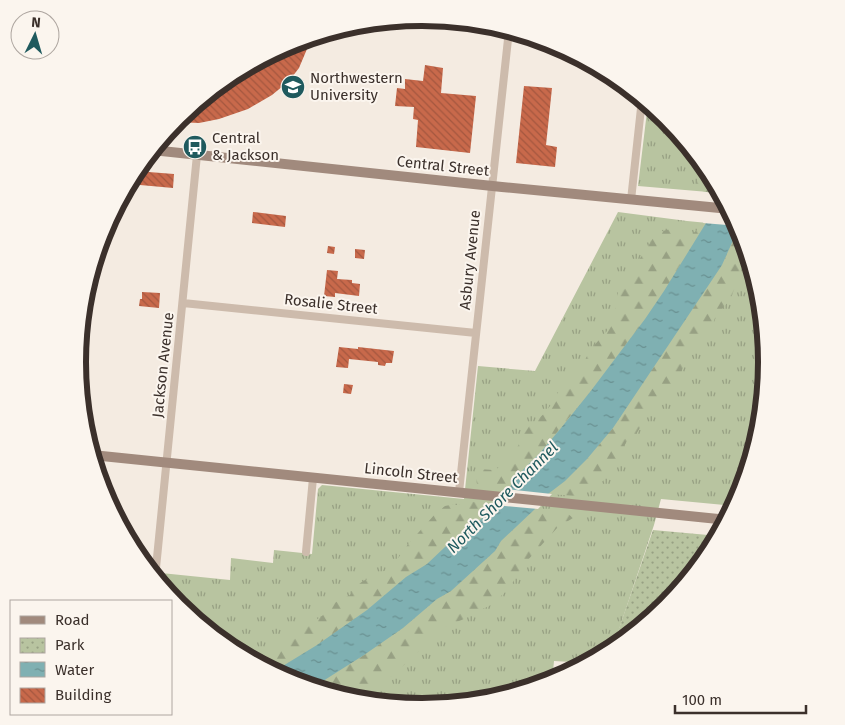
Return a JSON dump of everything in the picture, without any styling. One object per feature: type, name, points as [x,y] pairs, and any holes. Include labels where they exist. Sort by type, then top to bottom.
[{"type":"street","name":"Asbury Avenue","points":[[459,492],[508,38]]},
{"type":"street","points":[[631,200],[641,108]]},
{"type":"street","name":"Central Street","points":[[162,151],[721,208]]},
{"type":"street","name":"Jackson Avenue","points":[[156,567],[197,155]]},
{"type":"street","name":"Rosalie Street","points":[[183,303],[476,333]]},
{"type":"street","name":"Lincoln Street","points":[[100,456],[720,519]]},
{"type":"street","points":[[306,552],[313,478]]},
{"type":"green space","points":[[647,113],[675,141],[713,192],[638,186]]},
{"type":"green space","points":[[699,172],[713,192],[698,188]]},
{"type":"green space","points":[[618,212],[729,225],[747,275],[756,319],[758,341],[759,362],[756,406],[741,471],[727,505],[661,499],[617,637],[591,654],[575,662],[554,661],[553,672],[531,681],[466,696],[422,699],[379,696],[357,692],[314,681],[254,654],[201,615],[161,573],[230,580],[231,558],[273,563],[274,550],[312,554],[318,489],[322,485],[464,499],[478,366],[535,371]]},
{"type":"green space","points":[[706,223],[645,319],[590,392],[540,453],[516,477],[508,490],[480,487],[477,484],[475,473],[479,469],[493,470],[498,468],[508,459],[530,425],[545,413],[556,395],[584,362],[590,350],[607,331],[614,320],[618,292],[633,272],[656,233],[670,229],[691,235]]},
{"type":"green space","points":[[734,237],[744,265],[731,298],[715,318],[703,340],[691,351],[671,388],[647,410],[635,436],[627,441],[604,480],[590,491],[578,496],[548,494],[565,481],[587,459],[613,428],[722,265]]},
{"type":"green space","points":[[466,501],[499,505],[445,547],[427,564],[406,577],[367,610],[317,645],[281,667],[257,656],[279,644],[322,616],[334,603],[350,595],[357,585],[391,568],[409,543],[436,513],[445,506],[461,505]]},
{"type":"green space","points":[[535,509],[566,512],[573,518],[558,527],[526,562],[510,587],[493,604],[439,629],[396,673],[387,679],[371,684],[360,692],[320,683],[403,628],[437,599],[451,591],[495,551],[501,541]]},
{"type":"green space","points":[[653,530],[711,535],[675,584],[644,615],[616,637]]},
{"type":"water","points":[[717,200],[734,237],[722,265],[613,428],[587,459],[565,481],[548,494],[501,541],[495,551],[451,591],[437,599],[403,628],[364,655],[320,683],[281,667],[317,645],[367,610],[406,577],[427,564],[445,547],[499,505],[516,477],[561,428],[645,319],[706,223]]},
{"type":"pier","points":[[715,197],[729,225],[703,223]]},
{"type":"pier","points":[[505,489],[552,494],[538,509],[495,505]]},
{"type":"building","points":[[307,47],[299,68],[289,81],[272,95],[248,109],[219,119],[199,123],[188,123],[236,83],[254,71]]},
{"type":"building","points":[[425,65],[443,68],[441,93],[476,96],[470,153],[416,147],[418,120],[413,119],[414,107],[395,106],[397,88],[405,89],[405,79],[423,81]]},
{"type":"building","points":[[524,86],[552,88],[546,145],[557,147],[555,167],[516,163]]},
{"type":"building","points":[[146,172],[174,174],[173,188],[137,185]]},
{"type":"building","points":[[253,212],[286,216],[285,227],[252,223]]},
{"type":"building","points":[[328,246],[335,247],[334,254],[327,253]]},
{"type":"building","points":[[355,249],[365,250],[364,259],[355,258]]},
{"type":"building","points":[[327,270],[338,271],[337,279],[352,280],[352,283],[360,284],[359,296],[335,293],[335,297],[324,296]]},
{"type":"building","points":[[142,292],[160,293],[159,308],[139,306]]},
{"type":"building","points":[[339,347],[394,351],[392,363],[386,363],[385,366],[378,365],[378,362],[349,359],[348,368],[336,367]]},
{"type":"building","points":[[344,384],[353,385],[351,394],[343,393]]},
{"type":"place","name":"Northwestern University","points":[[293,87]]},
{"type":"place","name":"Central & Jackson","points":[[195,147]]},
{"type":"water label","name":"North Shore Channel","points":[[502,497]]}]
